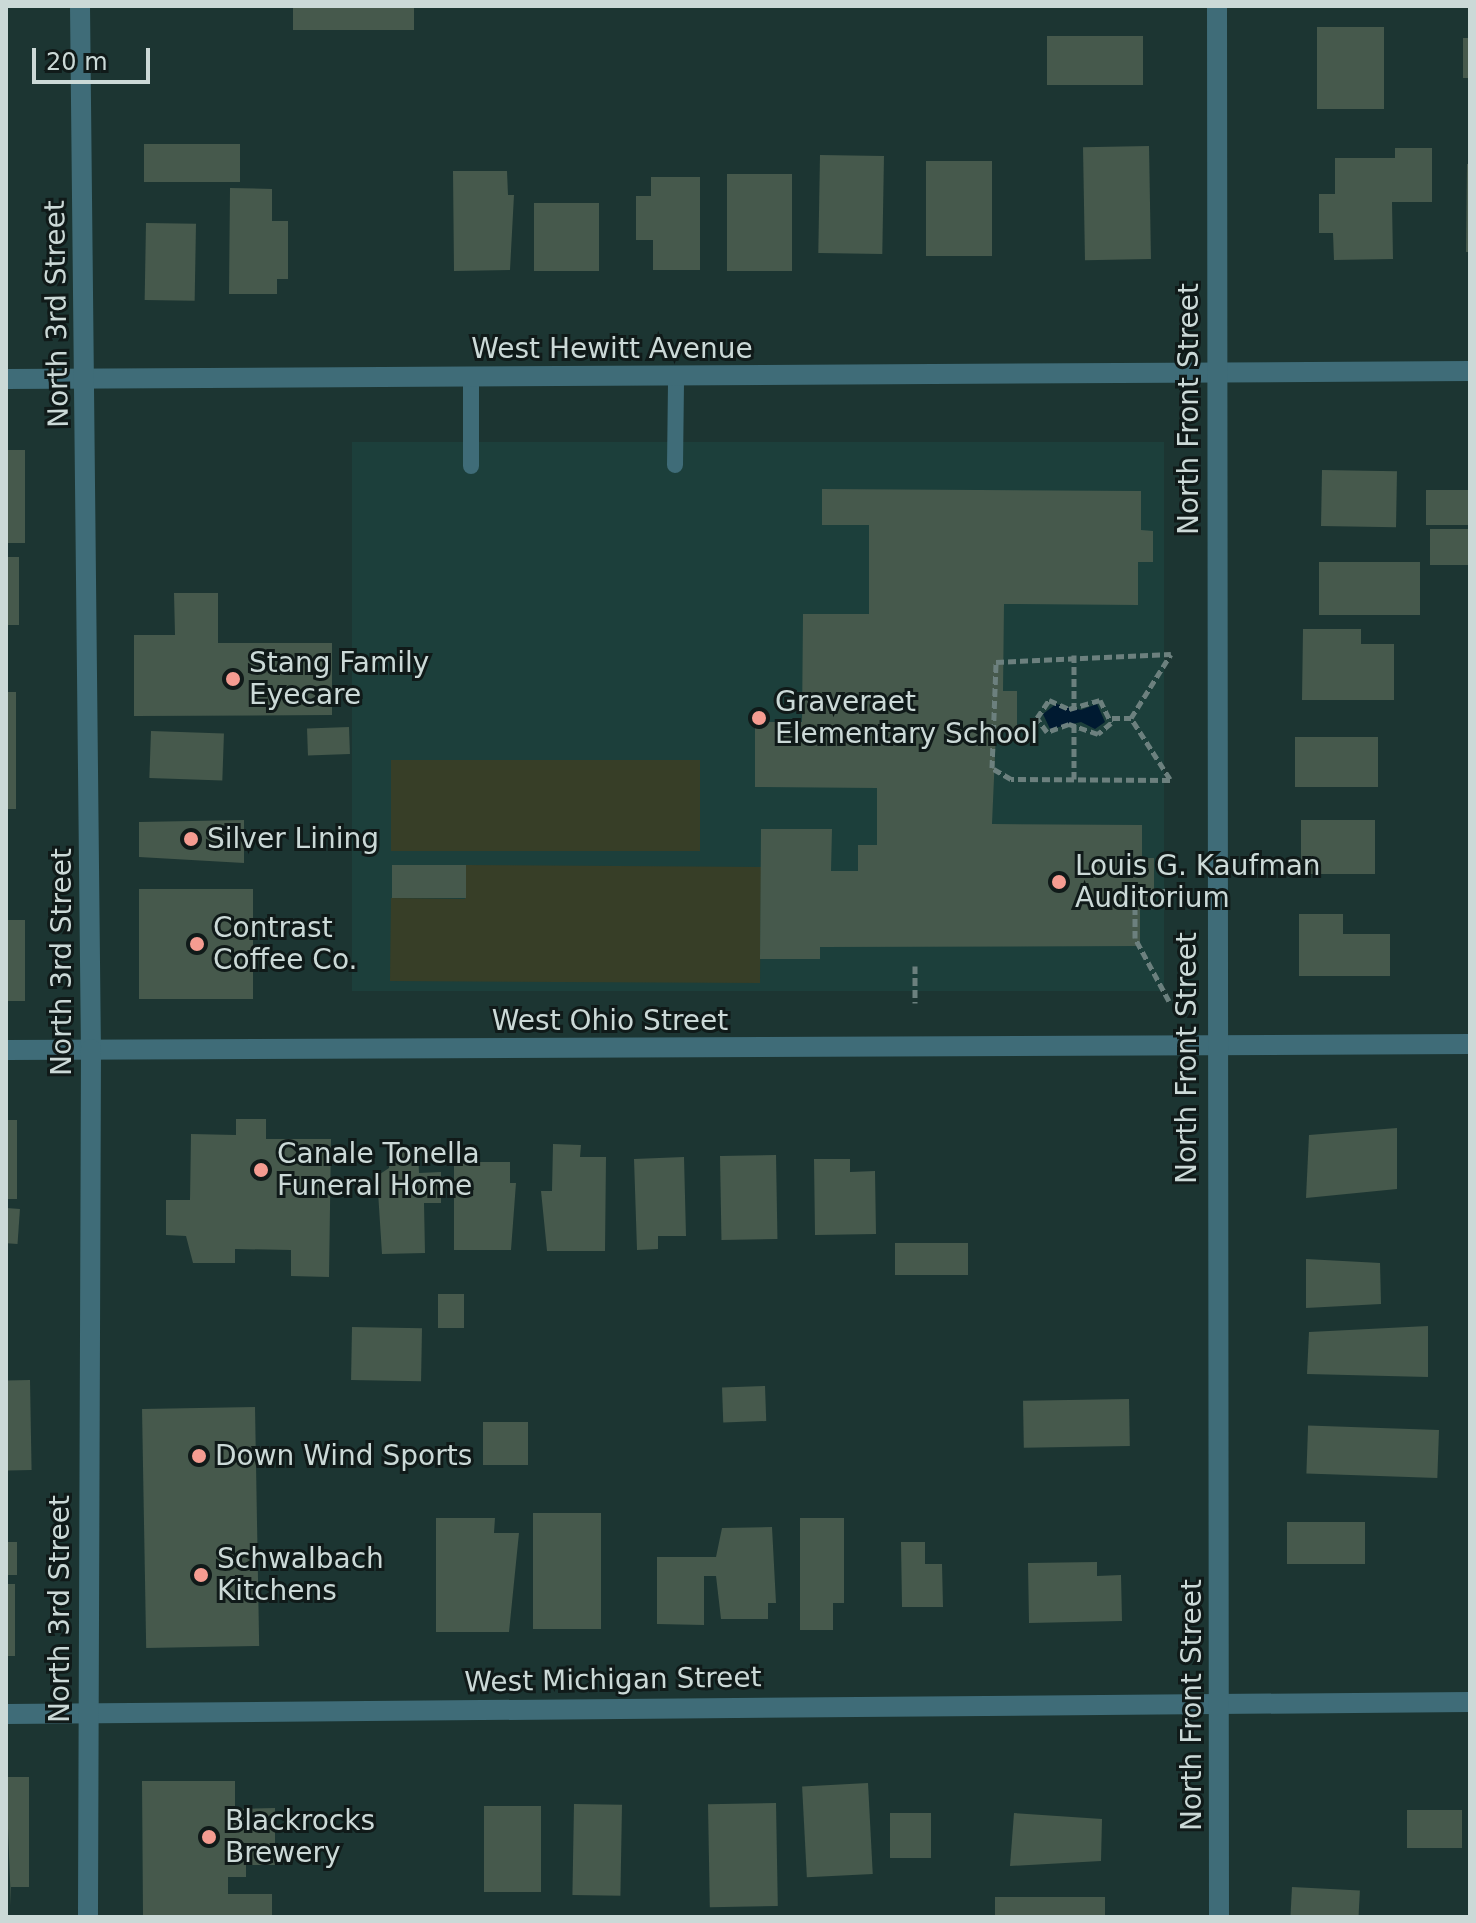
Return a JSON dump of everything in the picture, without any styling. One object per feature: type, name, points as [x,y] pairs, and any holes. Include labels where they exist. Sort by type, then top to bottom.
[{"type":"street","name":"North 3rd Street","points":[[80,6],[91,1049],[88,1917]]},
{"type":"street","name":"North Front Street","points":[[1217,6],[1214,1049],[1221,1702],[1219,1917]]},
{"type":"street","name":"West Hewitt Avenue","points":[[6,379],[1470,371]]},
{"type":"street","name":"West Ohio Street","points":[[6,1050],[1214,1049],[1470,1044]]},
{"type":"street","name":"West Michigan Street","points":[[6,1714],[1470,1702]]},
{"type":"lane","points":[[471,377],[471,466]]},
{"type":"lane","points":[[675,465],[676,377]]},
{"type":"path","points":[[1171,654],[1131,718],[1170,780],[1011,779],[992,768],[996,662],[1074,655],[1171,654]]},
{"type":"path","points":[[1074,655],[1074,709]]},
{"type":"path","points":[[1112,718],[1100,700],[1074,709],[1049,700],[1037,718],[1052,734],[1074,724],[1098,734],[1112,718],[1131,718]]},
{"type":"path","points":[[1074,724],[1074,779]]},
{"type":"path","points":[[1169,1001],[1135,938],[1135,891],[1170,891]]},
{"type":"path","points":[[915,966],[915,1003]]},
{"type":"shaded area","name":"Graveraet Elementary School","points":[[352,442],[1164,442],[1164,991],[352,991]]},
{"type":"shaded area","points":[[1056,704],[1081,710],[1097,704],[1105,722],[1095,729],[1081,722],[1050,729],[1043,714]]},
{"type":"green space","points":[[391,760],[700,760],[700,851],[391,851]]},
{"type":"green space","points":[[466,865],[761,867],[760,983],[390,981],[391,898],[465,899]]},
{"type":"building","points":[[293,6],[414,6],[414,30],[293,30]]},
{"type":"building","points":[[1317,27],[1384,27],[1384,109],[1317,109]]},
{"type":"building","points":[[1047,36],[1143,36],[1143,85],[1047,85]]},
{"type":"building","points":[[1463,38],[1470,38],[1470,78],[1463,78]]},
{"type":"building","points":[[144,144],[240,144],[240,182],[144,182]]},
{"type":"building","points":[[1149,146],[1151,259],[1085,260],[1083,147]]},
{"type":"building","points":[[1395,148],[1432,148],[1432,202],[1392,202],[1393,259],[1334,260],[1333,233],[1319,233],[1319,194],[1335,194],[1335,158],[1395,158]]},
{"type":"building","points":[[820,155],[884,156],[882,254],[818,253]]},
{"type":"building","points":[[926,161],[992,161],[992,256],[926,256]]},
{"type":"building","points":[[1467,164],[1470,164],[1470,252],[1466,252]]},
{"type":"building","points":[[453,171],[507,171],[508,195],[514,195],[510,270],[454,271]]},
{"type":"building","points":[[727,174],[792,174],[792,271],[727,271]]},
{"type":"building","points":[[651,177],[700,177],[700,270],[653,270],[653,240],[636,240],[636,196],[651,196]]},
{"type":"building","points":[[230,188],[272,189],[272,221],[288,221],[288,279],[277,279],[277,294],[229,294]]},
{"type":"building","points":[[534,203],[599,203],[599,271],[534,271]]},
{"type":"building","points":[[146,223],[196,224],[195,301],[145,300]]},
{"type":"building","points":[[6,450],[25,450],[25,543],[6,543]]},
{"type":"building","points":[[1322,470],[1397,471],[1396,527],[1321,526]]},
{"type":"building","name":"Graveraet Elementary School","points":[[822,489],[1141,491],[1141,530],[1153,531],[1153,562],[1138,562],[1138,605],[1004,604],[1003,691],[1017,691],[1017,733],[996,732],[992,824],[1142,825],[1142,858],[1154,858],[1154,905],[1140,905],[1140,946],[820,947],[820,959],[760,959],[761,829],[832,829],[831,871],[858,871],[858,845],[877,845],[877,788],[755,787],[755,722],[802,722],[803,614],[869,614],[869,525],[822,525]]},
{"type":"building","points":[[1426,490],[1470,490],[1470,525],[1426,525]]},
{"type":"building","points":[[1430,529],[1470,529],[1470,565],[1430,565]]},
{"type":"building","points":[[6,557],[19,557],[19,625],[6,625]]},
{"type":"building","points":[[1319,562],[1420,562],[1420,615],[1319,615]]},
{"type":"building","name":"Stang Family Eyecare","points":[[174,593],[218,593],[218,643],[332,643],[332,715],[134,716],[134,635],[175,635]]},
{"type":"building","points":[[1303,629],[1361,629],[1361,644],[1394,644],[1394,700],[1302,700]]},
{"type":"building","points":[[6,692],[16,692],[16,809],[6,809]]},
{"type":"building","points":[[349,727],[350,754],[308,755],[307,728]]},
{"type":"building","points":[[151,731],[224,734],[222,781],[149,778]]},
{"type":"building","points":[[1295,737],[1378,737],[1378,787],[1295,787]]},
{"type":"building","name":"Silver Lining","points":[[244,820],[244,863],[139,857],[139,822]]},
{"type":"building","points":[[1301,820],[1375,820],[1375,874],[1301,874]]},
{"type":"building","points":[[392,865],[466,865],[466,898],[392,898]]},
{"type":"building","name":"Contrast Coffee Co.","points":[[139,889],[253,889],[253,999],[139,999]]},
{"type":"building","points":[[1299,914],[1343,914],[1343,934],[1390,934],[1390,976],[1299,976]]},
{"type":"building","points":[[6,920],[25,920],[25,1001],[6,1001]]},
{"type":"building","name":"Canale Tonella Funeral Home","points":[[236,1119],[266,1119],[266,1139],[331,1139],[329,1277],[291,1276],[291,1250],[235,1249],[235,1263],[193,1263],[186,1236],[166,1235],[166,1200],[190,1200],[191,1134],[236,1135]]},
{"type":"building","points":[[6,1120],[17,1120],[17,1199],[6,1199]]},
{"type":"building","points":[[1397,1128],[1397,1189],[1306,1198],[1309,1135]]},
{"type":"building","points":[[553,1144],[581,1145],[580,1157],[606,1157],[605,1251],[547,1251],[541,1191],[552,1191]]},
{"type":"building","points":[[389,1151],[418,1151],[419,1173],[441,1172],[441,1203],[424,1203],[425,1253],[382,1254],[377,1176],[389,1168]]},
{"type":"building","points":[[776,1155],[777,1239],[721,1240],[720,1156]]},
{"type":"building","points":[[684,1157],[686,1236],[658,1236],[658,1249],[637,1250],[634,1159]]},
{"type":"building","points":[[814,1159],[850,1159],[850,1172],[875,1171],[876,1234],[815,1235]]},
{"type":"building","points":[[454,1162],[510,1162],[510,1183],[516,1183],[511,1250],[454,1250]]},
{"type":"building","points":[[6,1208],[20,1209],[18,1244],[6,1243]]},
{"type":"building","points":[[895,1243],[968,1243],[968,1275],[895,1275]]},
{"type":"building","points":[[1306,1259],[1380,1263],[1381,1304],[1306,1308]]},
{"type":"building","points":[[438,1294],[464,1294],[464,1328],[438,1328]]},
{"type":"building","points":[[1428,1326],[1428,1377],[1307,1374],[1309,1332]]},
{"type":"building","points":[[352,1327],[422,1328],[421,1381],[351,1380]]},
{"type":"building","points":[[6,1380],[30,1380],[32,1470],[8,1470]]},
{"type":"building","points":[[765,1386],[766,1421],[723,1422],[722,1388]]},
{"type":"building","points":[[1129,1399],[1130,1446],[1024,1448],[1023,1401]]},
{"type":"building","points":[[255,1407],[259,1646],[146,1648],[142,1409]]},
{"type":"building","points":[[483,1422],[528,1422],[528,1465],[483,1465]]},
{"type":"building","points":[[1308,1425],[1439,1430],[1437,1478],[1306,1473]]},
{"type":"building","points":[[533,1513],[601,1513],[601,1629],[533,1629]]},
{"type":"building","points":[[436,1518],[495,1518],[494,1533],[519,1533],[509,1632],[436,1632]]},
{"type":"building","points":[[800,1518],[844,1518],[844,1603],[833,1603],[833,1630],[800,1630]]},
{"type":"building","points":[[1287,1522],[1365,1522],[1365,1564],[1287,1564]]},
{"type":"building","points":[[772,1527],[776,1603],[768,1603],[768,1619],[721,1619],[716,1576],[704,1576],[704,1625],[657,1624],[657,1557],[716,1557],[722,1528]]},
{"type":"building","points":[[6,1542],[17,1542],[17,1575],[6,1575]]},
{"type":"building","points":[[901,1542],[925,1542],[925,1564],[942,1564],[943,1607],[902,1607]]},
{"type":"building","points":[[1097,1562],[1097,1576],[1121,1575],[1122,1621],[1029,1623],[1028,1563]]},
{"type":"building","points":[[6,1584],[15,1584],[15,1656],[6,1656]]},
{"type":"building","points":[[6,1777],[29,1777],[29,1887],[11,1887],[11,1906]]},
{"type":"building","name":"Blackrocks Brewery","points":[[142,1781],[235,1781],[235,1809],[275,1808],[275,1865],[246,1865],[246,1877],[228,1877],[228,1894],[272,1894],[272,1917],[143,1917]]},
{"type":"building","points":[[868,1783],[873,1874],[807,1877],[802,1786]]},
{"type":"building","points":[[776,1803],[778,1906],[710,1907],[708,1804]]},
{"type":"building","points":[[574,1804],[622,1805],[620,1896],[572,1895]]},
{"type":"building","points":[[484,1806],[541,1806],[541,1892],[484,1892]]},
{"type":"building","points":[[1407,1810],[1462,1810],[1462,1848],[1407,1848]]},
{"type":"building","points":[[890,1813],[931,1813],[931,1858],[890,1858]]},
{"type":"building","points":[[1014,1813],[1102,1819],[1101,1861],[1010,1866]]},
{"type":"building","points":[[1292,1887],[1360,1891],[1359,1917],[1290,1917]]},
{"type":"building","points":[[995,1897],[1105,1897],[1105,1917],[995,1917]]},
{"type":"place","name":"Stang Family Eyecare","points":[[233,679]]},
{"type":"place","name":"Graveraet Elementary School","points":[[759,718]]},
{"type":"place","name":"Silver Lining","points":[[191,839]]},
{"type":"place","name":"Louis G. Kaufman Auditorium","points":[[1059,882]]},
{"type":"place","name":"Contrast Coffee Co.","points":[[197,944]]},
{"type":"place","name":"Canale Tonella Funeral Home","points":[[261,1170]]},
{"type":"place","name":"Down Wind Sports","points":[[199,1456]]},
{"type":"place","name":"Schwalbach Kitchens","points":[[201,1575]]},
{"type":"place","name":"Blackrocks Brewery","points":[[209,1837]]}]
